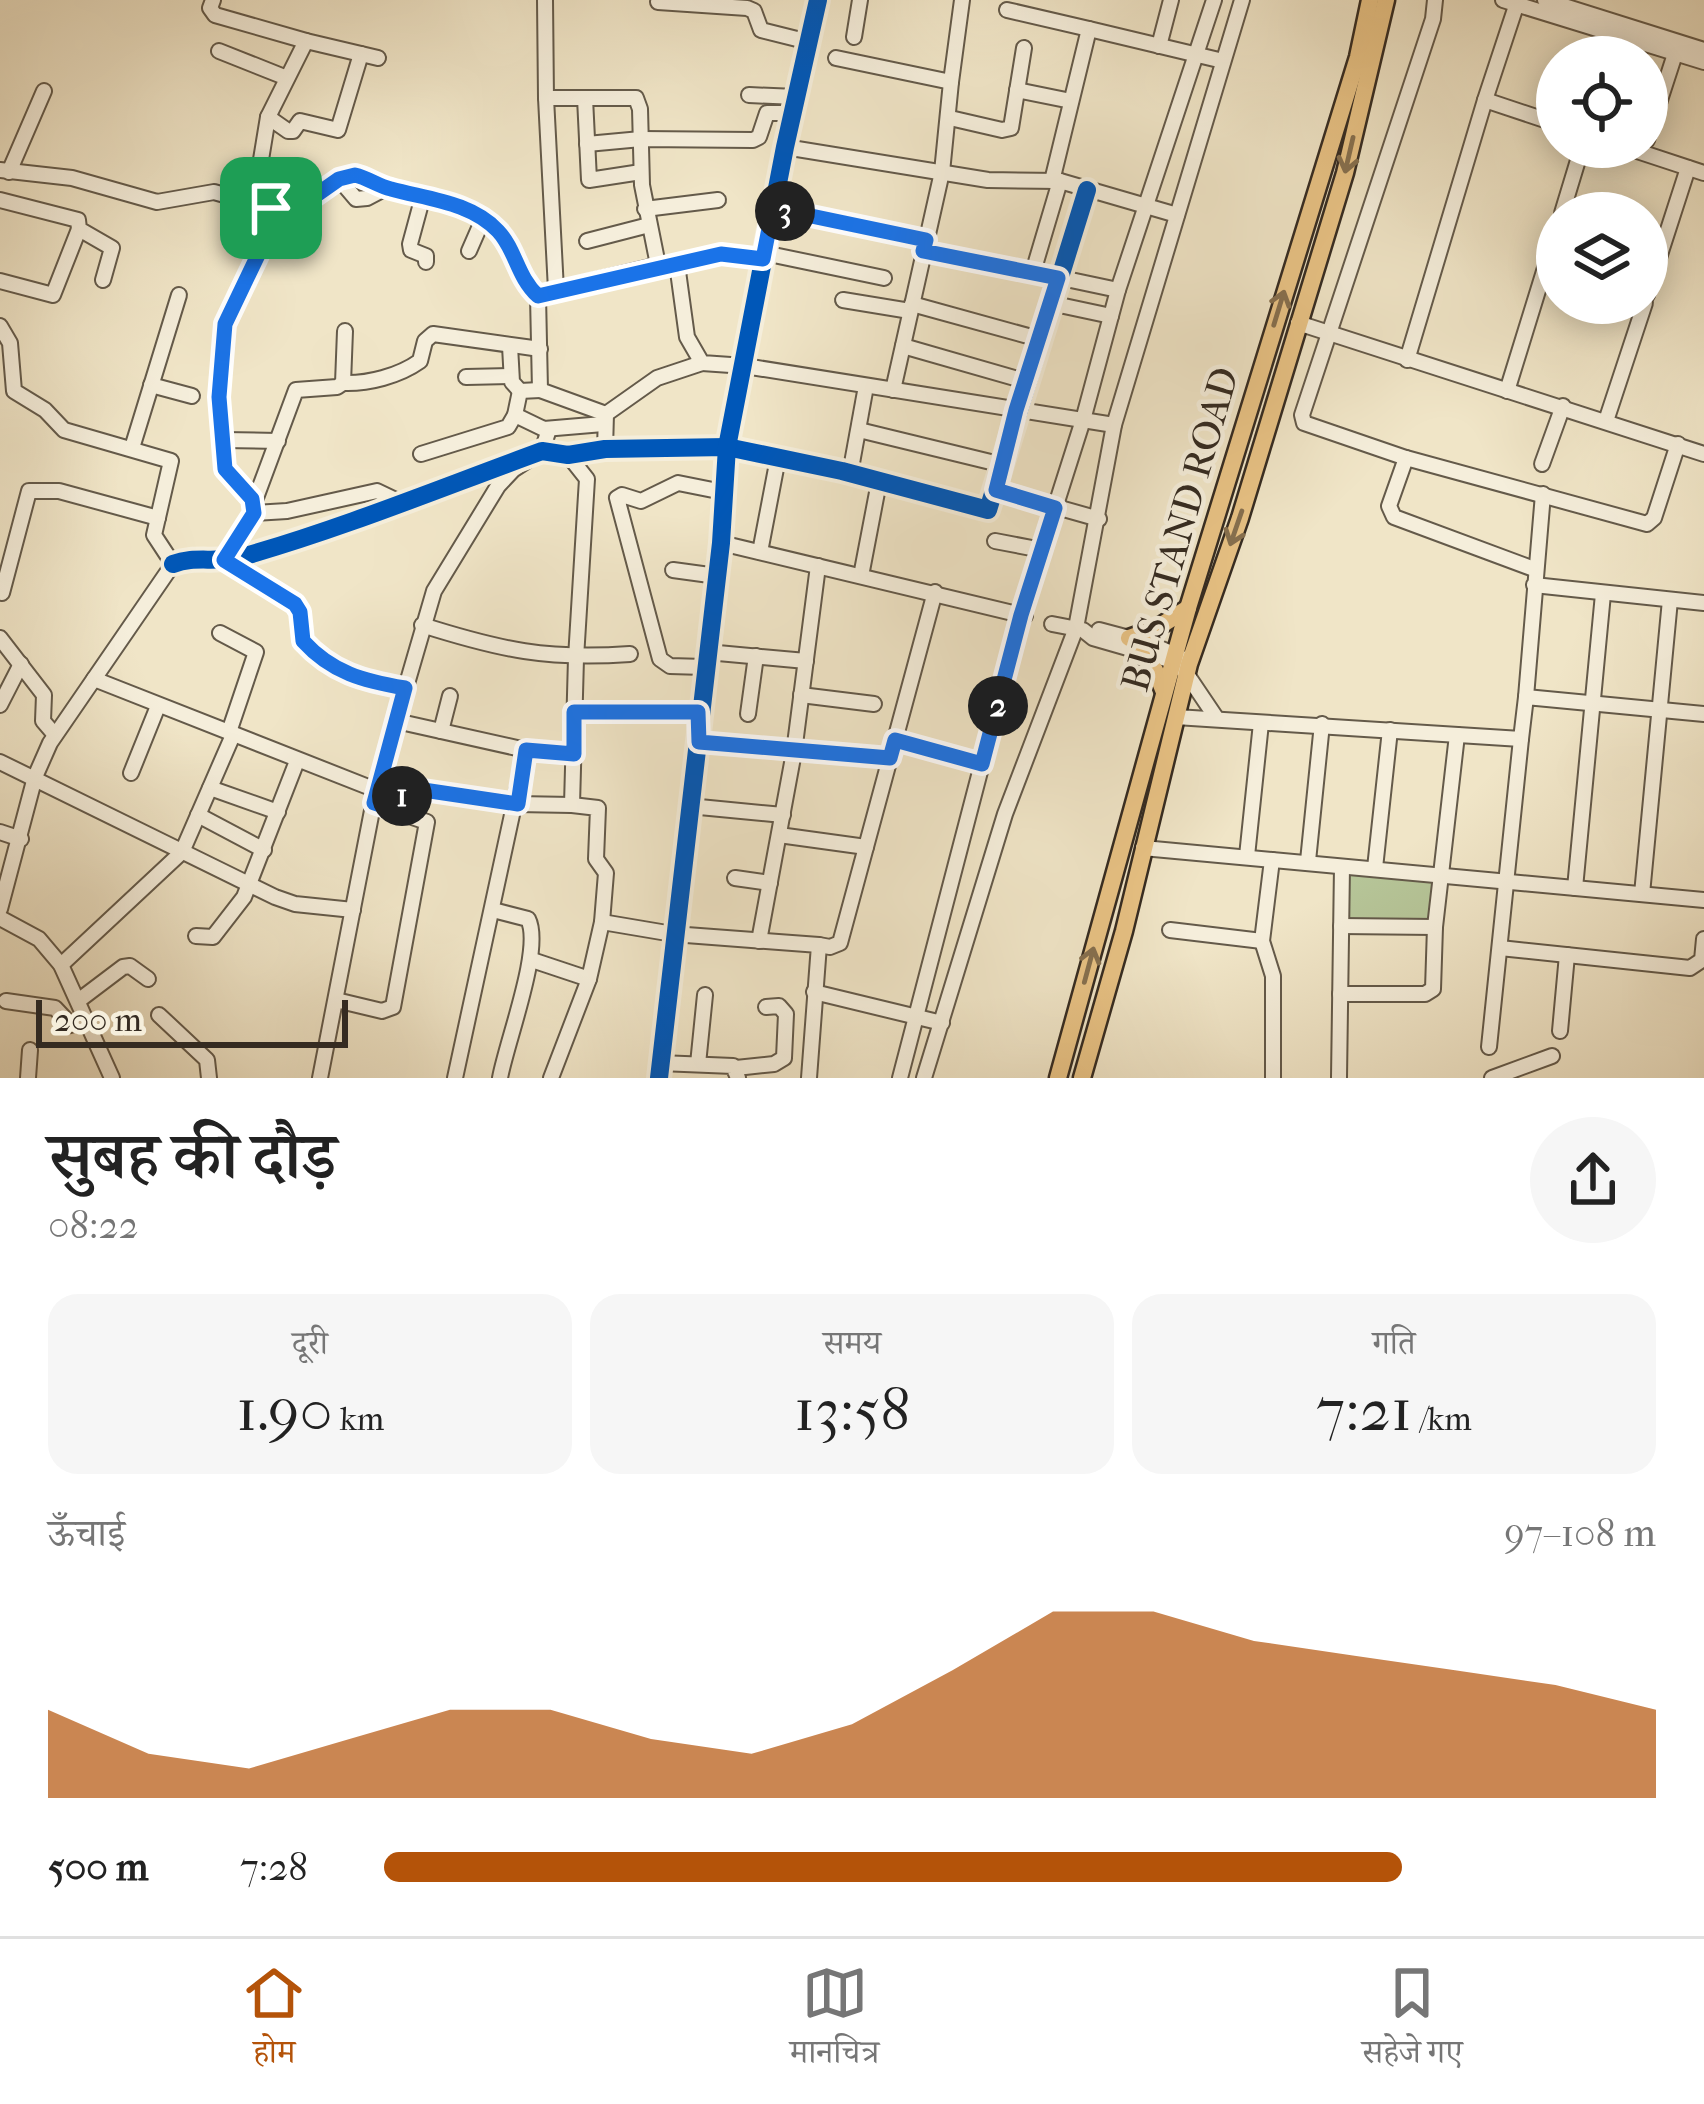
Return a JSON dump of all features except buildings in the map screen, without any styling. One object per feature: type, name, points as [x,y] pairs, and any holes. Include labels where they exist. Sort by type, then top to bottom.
[{"type":"main road","name":"BUS STAND ROAD","points":[[1082,1078],[1176,717],[1188,608],[1358,57],[1370,0]]},
{"type":"main road","name":"BUS STAND ROAD","points":[[1058,1078],[1165,693],[1240,518],[1345,173],[1386,0]]},
{"type":"main road","points":[[1165,693],[1155,670],[1133,644],[1188,608]]},
{"type":"street","points":[[213,0],[210,8],[215,15],[378,58]]},
{"type":"street","points":[[545,0],[556,290]]},
{"type":"street","points":[[766,1007],[779,1006],[786,1014],[784,1058],[774,1064],[737,1073],[698,1064],[659,1070],[721,543],[727,448],[818,0]]},
{"type":"street","points":[[854,37],[860,0]]},
{"type":"street","points":[[893,390],[950,118],[962,2],[942,0]]},
{"type":"street","points":[[1159,46],[1171,0]]},
{"type":"street","points":[[900,1078],[1042,550],[1118,290],[1214,0]]},
{"type":"street","points":[[924,1078],[1005,814],[1080,629],[1114,425],[1242,0]]},
{"type":"street","points":[[1436,0],[1302,415],[1304,424],[1406,458],[1641,523],[1651,523],[1678,444]]},
{"type":"street","points":[[1545,0],[1704,50]]},
{"type":"street","points":[[1407,360],[1513,1],[1595,14],[1610,33],[1704,62]]},
{"type":"street","points":[[658,2],[747,8],[754,11],[761,30],[809,42]]},
{"type":"street","points":[[1007,10],[1040,8],[1088,29],[1223,61]]},
{"type":"street","points":[[1035,274],[1088,29]]},
{"type":"street","points":[[254,202],[268,117],[306,41]]},
{"type":"street","points":[[950,118],[1007,130],[1012,126],[1024,48]]},
{"type":"street","points":[[219,51],[287,78]]},
{"type":"street","points":[[268,117],[288,131],[299,121],[338,130],[361,54]]},
{"type":"street","points":[[1668,76],[1675,54]]},
{"type":"street","points":[[836,58],[951,82]]},
{"type":"street","points":[[1017,90],[1072,101]]},
{"type":"street","points":[[44,91],[5,171],[72,178],[157,202],[214,192],[286,212],[299,209],[339,179],[355,175],[483,219],[503,238],[524,282],[538,296],[540,390]]},
{"type":"street","points":[[749,95],[794,105]]},
{"type":"street","points":[[546,98],[636,98],[645,209],[658,265]]},
{"type":"street","points":[[585,98],[589,180],[641,172]]},
{"type":"street","points":[[1485,100],[1536,117]]},
{"type":"street","points":[[586,143],[753,140],[767,113],[794,105]]},
{"type":"street","points":[[785,147],[988,180],[1056,181],[1177,215]]},
{"type":"street","points":[[1668,158],[1696,171],[1668,243]]},
{"type":"street","points":[[339,179],[356,200],[386,188]]},
{"type":"street","points":[[112,1078],[61,965],[39,939],[0,909],[35,777],[55,735],[173,564],[188,558],[224,560],[344,524],[542,451],[568,455],[605,448],[727,448],[988,510],[1087,190]]},
{"type":"street","points":[[423,196],[410,244],[411,250],[426,256],[426,262]]},
{"type":"street","points":[[0,200],[74,217],[79,229],[112,248],[103,280]]},
{"type":"street","points":[[645,209],[718,200]]},
{"type":"street","points":[[271,208],[258,255],[225,324],[219,397],[227,474],[254,508],[287,512],[377,491],[400,502]]},
{"type":"street","points":[[773,208],[1035,274],[1118,290]]},
{"type":"street","points":[[469,250],[483,219]]},
{"type":"street","points":[[587,242],[649,225]]},
{"type":"street","points":[[0,280],[53,295],[79,229]]},
{"type":"street","points":[[538,296],[658,265],[730,253],[884,278]]},
{"type":"street","points":[[677,264],[687,338],[702,363]]},
{"type":"street","points":[[132,448],[179,295]]},
{"type":"street","points":[[1507,391],[1536,298]]},
{"type":"street","points":[[843,300],[911,307],[1039,339]]},
{"type":"street","points":[[1050,303],[1111,316]]},
{"type":"street","points":[[1298,323],[1704,454]]},
{"type":"street","points":[[1606,421],[1638,324]]},
{"type":"street","points":[[0,326],[10,343],[14,391],[45,410],[64,430],[163,456],[172,466],[154,530],[156,543],[173,564]]},
{"type":"street","points":[[343,382],[345,331]]},
{"type":"street","points":[[224,560],[254,508],[296,390],[374,380],[411,368],[420,361],[425,341],[433,334],[540,349]]},
{"type":"street","points":[[422,454],[508,427],[520,391],[512,376],[510,346]]},
{"type":"street","points":[[903,346],[1025,381]]},
{"type":"street","points":[[515,415],[549,429],[605,419],[657,378],[702,363],[1114,425]]},
{"type":"street","points":[[466,377],[512,376]]},
{"type":"street","points":[[151,385],[192,396]]},
{"type":"street","points":[[850,474],[866,386]]},
{"type":"street","points":[[520,391],[540,390],[605,419]]},
{"type":"street","points":[[1542,464],[1563,406]]},
{"type":"street","points":[[605,419],[605,448]]},
{"type":"street","points":[[320,1078],[375,797],[422,625],[437,583],[497,486],[542,451],[549,429]]},
{"type":"street","points":[[859,430],[1003,464]]},
{"type":"street","points":[[223,440],[278,441]]},
{"type":"street","points":[[568,455],[587,479],[572,805]]},
{"type":"street","points":[[760,552],[778,458]]},
{"type":"street","points":[[1406,458],[1389,506],[1394,517],[1534,577],[1603,594],[1704,603]]},
{"type":"street","points":[[861,576],[879,482]]},
{"type":"street","points":[[723,492],[681,483],[641,501],[626,495],[617,498],[660,659],[666,665],[756,656],[806,661]]},
{"type":"street","points":[[996,490],[1099,518]]},
{"type":"street","points":[[2,593],[28,491],[59,491],[158,518]]},
{"type":"street","points":[[1490,1047],[1543,494]]},
{"type":"street","points":[[994,541],[1042,550]]},
{"type":"street","points":[[721,543],[1025,616]]},
{"type":"street","points":[[224,560],[295,604],[303,641],[320,658],[356,679],[405,688]]},
{"type":"street","points":[[759,940],[794,752],[818,566]]},
{"type":"street","points":[[673,570],[717,576]]},
{"type":"street","points":[[602,922],[673,934],[830,947],[840,943],[935,592]]},
{"type":"street","points":[[1575,888],[1603,594]]},
{"type":"street","points":[[1642,894],[1670,600]]},
{"type":"street","points":[[1052,624],[1133,644],[1181,663],[1222,719]]},
{"type":"street","points":[[422,625],[512,652],[576,658],[630,654]]},
{"type":"street","points":[[61,965],[182,852],[231,734],[256,652],[220,633]]},
{"type":"street","points":[[0,638],[44,694],[44,721],[55,735]]},
{"type":"street","points":[[748,714],[756,656]]},
{"type":"street","points":[[0,705],[21,664]]},
{"type":"street","points":[[94,679],[297,761],[425,820],[393,1007],[382,1011],[335,1000]]},
{"type":"street","points":[[801,695],[874,704]]},
{"type":"street","points":[[441,731],[450,696]]},
{"type":"street","points":[[1526,697],[1704,714]]},
{"type":"street","points":[[131,773],[158,706]]},
{"type":"street","points":[[574,712],[698,712]]},
{"type":"street","points":[[1176,717],[1521,739]]},
{"type":"street","points":[[396,721],[526,750],[574,754]]},
{"type":"street","points":[[1247,856],[1261,723]]},
{"type":"street","points":[[1308,861],[1322,724]]},
{"type":"street","points":[[1375,868],[1390,730]]},
{"type":"street","points":[[1340,994],[1430,992],[1435,985],[1435,926],[1457,735]]},
{"type":"street","points":[[895,740],[982,764]]},
{"type":"street","points":[[699,742],[890,758]]},
{"type":"street","points":[[455,1078],[518,804],[526,750]]},
{"type":"street","points":[[196,936],[213,937],[242,901],[297,761]]},
{"type":"street","points":[[0,762],[248,886],[295,904],[353,910]]},
{"type":"street","points":[[210,788],[278,812]]},
{"type":"street","points":[[398,811],[410,788],[518,804],[596,806],[596,859],[607,873],[602,922],[589,979],[551,1078]]},
{"type":"street","points":[[689,806],[783,815]]},
{"type":"street","points":[[198,815],[264,850]]},
{"type":"street","points":[[0,832],[21,839]]},
{"type":"street","points":[[779,835],[866,847]]},
{"type":"street","points":[[1143,848],[1704,900]]},
{"type":"street","points":[[1272,860],[1262,941],[1273,976],[1273,1078]]},
{"type":"street","points":[[1339,1078],[1342,867]]},
{"type":"street","points":[[735,878],[770,883]]},
{"type":"street","points":[[493,910],[530,921],[532,961],[500,1078]]},
{"type":"street","points":[[1341,926],[1435,926]]},
{"type":"street","points":[[1170,930],[1262,941]]},
{"type":"street","points":[[1500,948],[1696,968],[1702,960],[1704,939]]},
{"type":"street","points":[[809,1078],[819,945]]},
{"type":"street","points":[[1560,1031],[1568,955]]},
{"type":"street","points":[[532,961],[589,979]]},
{"type":"street","points":[[78,1001],[123,967],[130,966],[148,979]]},
{"type":"street","points":[[814,992],[942,1023]]},
{"type":"street","points":[[698,1064],[705,995]]},
{"type":"street","points":[[7,1001],[55,1008],[71,1025],[86,1019]]},
{"type":"street","points":[[159,1015],[206,1060],[208,1078]]},
{"type":"street","points":[[28,1078],[30,1050]]},
{"type":"street","points":[[1492,1078],[1552,1055]]},
{"type":"green space","points":[[1348,874],[1435,879],[1431,924],[1347,925]]},
{"type":"cycle path","points":[[659,1078],[721,543],[727,447],[818,0]]},
{"type":"cycle path","points":[[173,564],[235,558],[283,545],[542,451],[568,455],[605,449],[727,447],[842,471],[988,510],[1087,190]]},
{"type":"route","points":[[355,175],[452,204],[496,228],[524,282],[538,296],[706,256],[741,254],[763,259],[773,208],[926,240],[923,251],[1058,278],[996,490],[1055,508],[982,764],[895,740],[890,758],[699,742],[698,712],[618,709],[574,712],[574,754],[526,750],[518,804],[410,788],[398,811],[374,803],[405,688],[356,679],[320,658],[303,641],[295,604],[224,560],[254,513],[252,499],[225,469],[219,397],[225,324],[258,255],[271,208],[292,212],[339,179],[355,175]]}]
